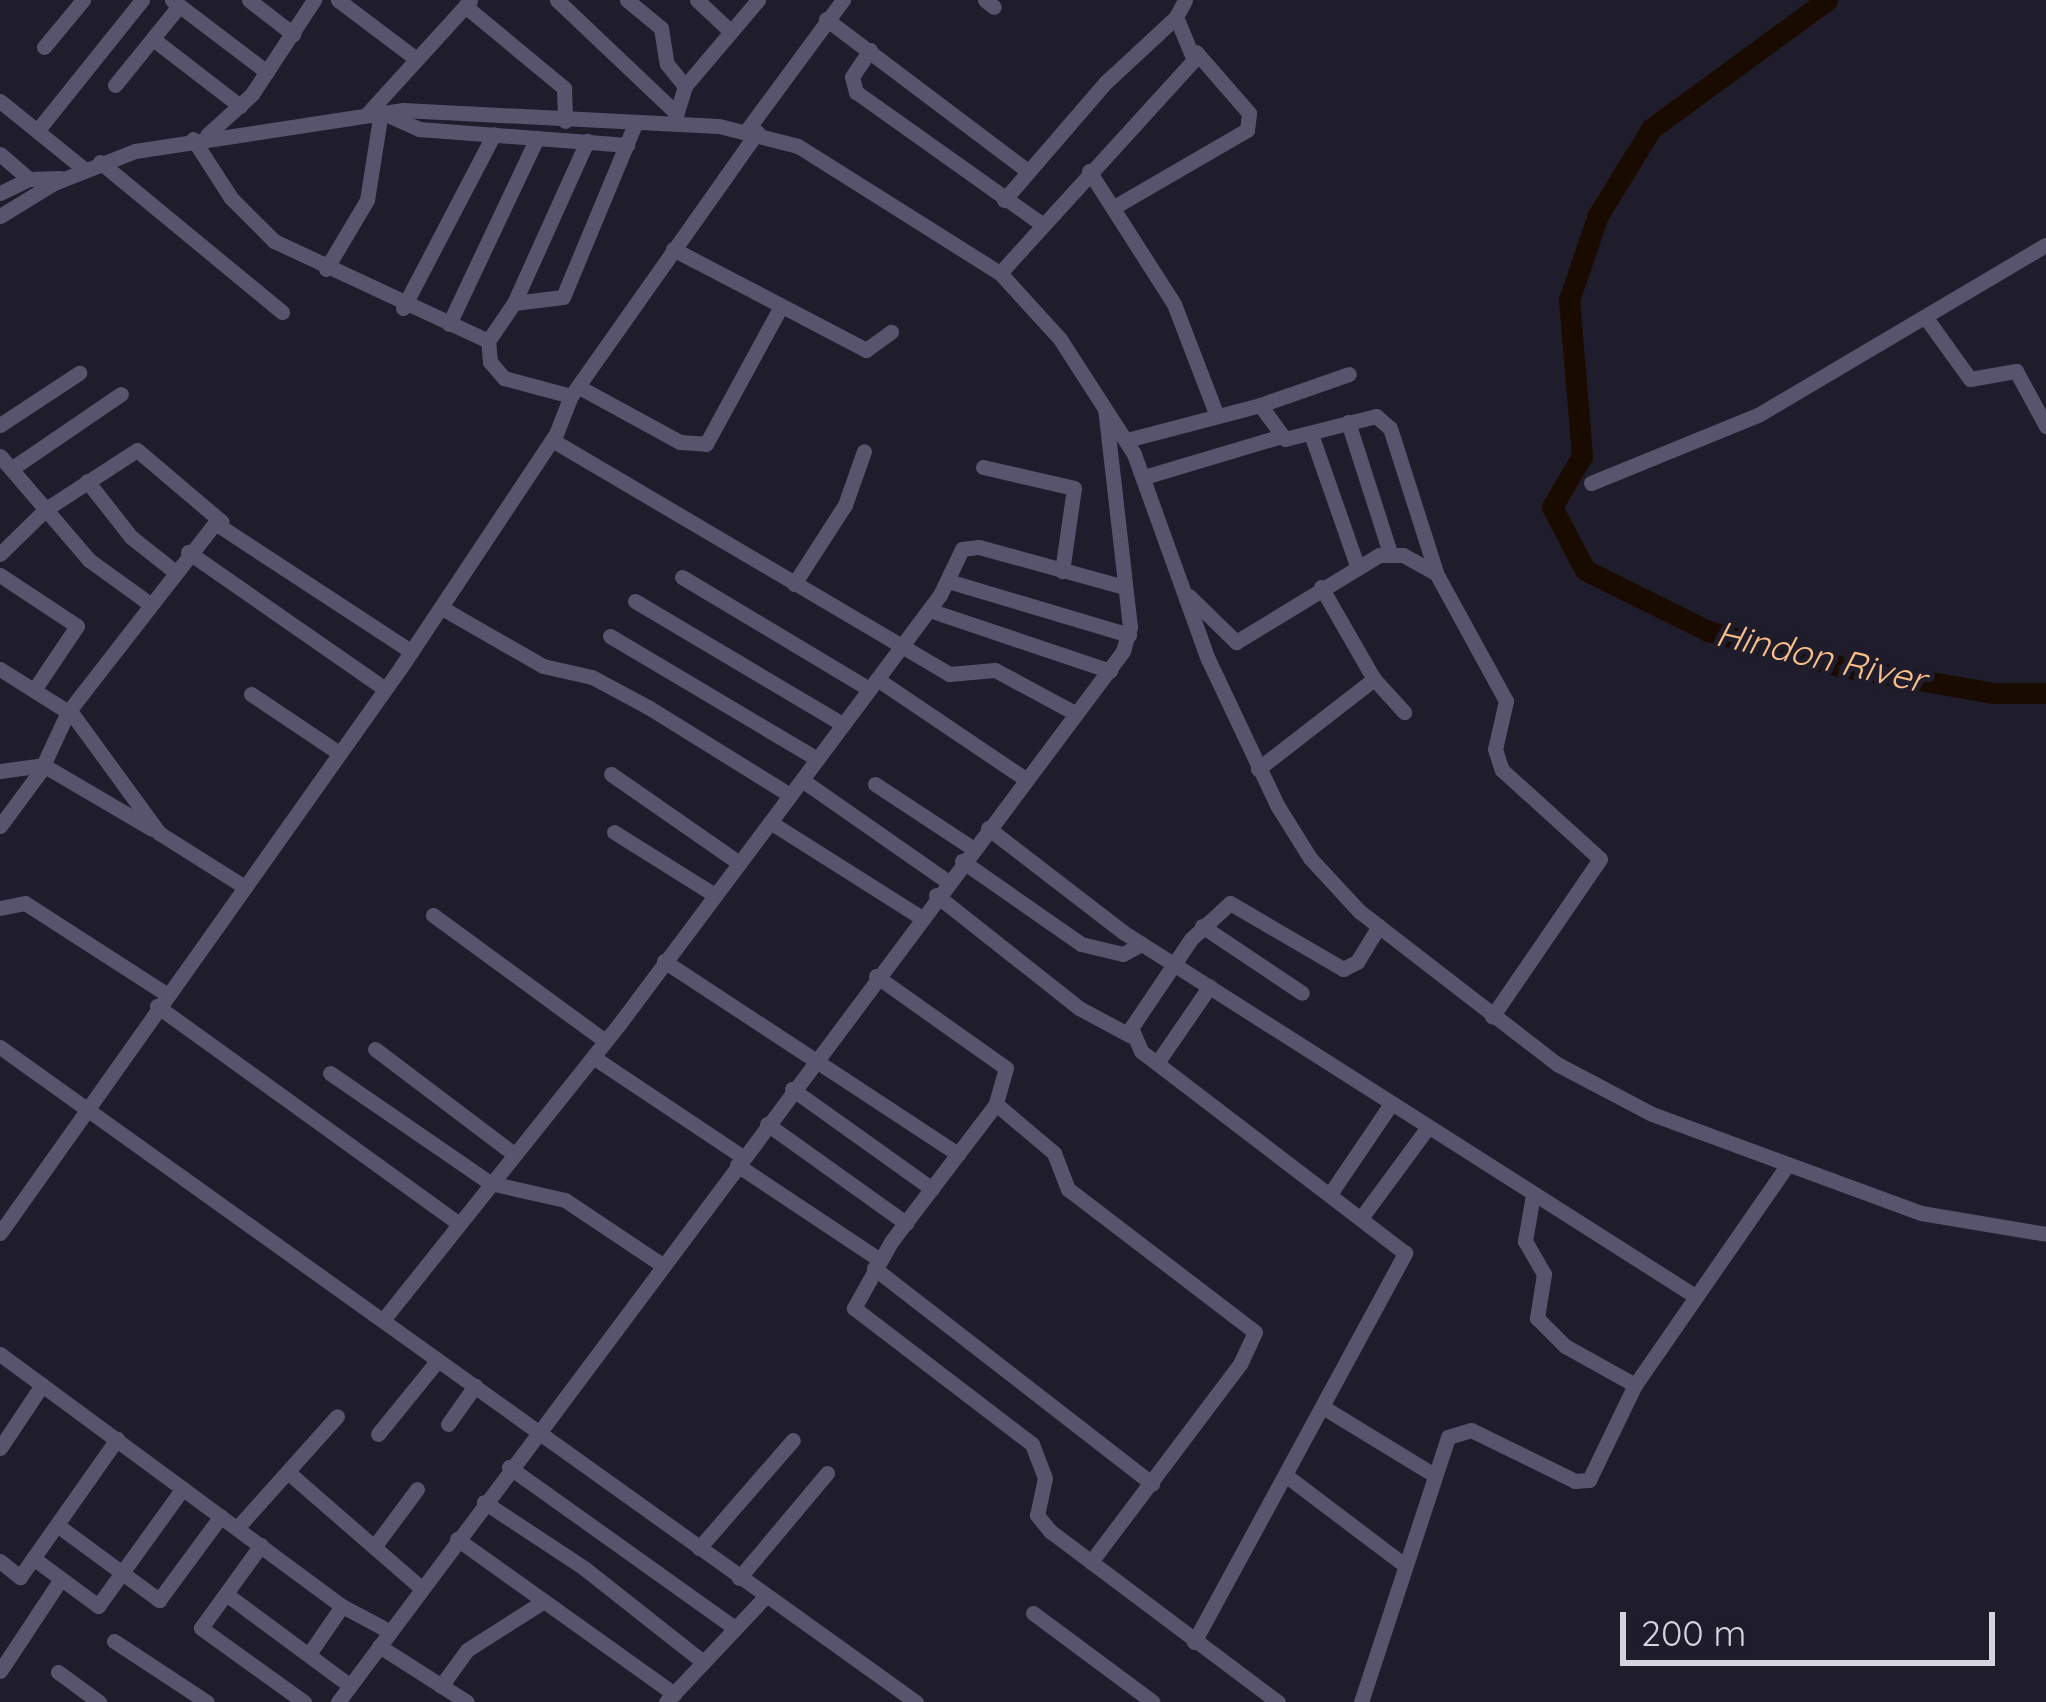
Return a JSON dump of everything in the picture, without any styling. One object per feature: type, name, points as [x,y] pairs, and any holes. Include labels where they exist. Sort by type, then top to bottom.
[{"type":"street","points":[[44,47],[83,0]]},
{"type":"street","points":[[37,131],[142,0]]},
{"type":"street","points":[[249,0],[293,34]]},
{"type":"street","points":[[199,138],[240,106],[314,0]]},
{"type":"street","points":[[338,0],[416,58]]},
{"type":"street","points":[[557,0],[675,119]]},
{"type":"street","points":[[627,0],[662,28],[668,64],[685,86]]},
{"type":"street","points":[[697,0],[730,31]]},
{"type":"street","points":[[675,119],[685,86],[758,0]]},
{"type":"street","points":[[0,1231],[412,652],[552,440],[575,391],[843,0]]},
{"type":"street","points":[[1004,200],[1176,17],[1185,0]]},
{"type":"street","points":[[115,85],[176,3],[267,72]]},
{"type":"street","points":[[326,268],[368,200],[374,113],[416,58],[468,3],[564,88],[565,121]]},
{"type":"street","points":[[1114,207],[1247,130],[1249,113],[1196,52],[1176,17]]},
{"type":"street","points":[[826,19],[1028,171]]},
{"type":"street","points":[[153,39],[240,106]]},
{"type":"street","points":[[870,50],[852,77],[856,92],[1042,225]]},
{"type":"street","points":[[1000,273],[1196,52]]},
{"type":"street","points":[[0,101],[92,165],[282,312]]},
{"type":"street","points":[[374,113],[419,129],[627,145]]},
{"type":"street","points":[[0,216],[92,165],[199,138],[374,113],[635,124],[675,119],[752,131],[798,146],[1000,273],[1104,402],[1144,477],[1183,589],[1258,769],[1310,858],[1379,926],[1492,1017],[1581,1078],[1786,1167],[1972,1227],[2046,1234]]},
{"type":"street","points":[[514,303],[563,297],[635,124]]},
{"type":"street","points":[[403,308],[494,134]]},
{"type":"street","points":[[199,138],[263,231],[403,308],[488,341]]},
{"type":"street","points":[[449,324],[537,138]]},
{"type":"street","points":[[587,141],[514,303],[488,341],[490,362],[504,378],[575,391],[680,442],[706,444],[780,308]]},
{"type":"street","points":[[0,154],[29,179]]},
{"type":"street","points":[[1089,171],[1174,304],[1217,416]]},
{"type":"street","points":[[0,193],[29,179],[63,178]]},
{"type":"street","points":[[1592,483],[1757,416],[2046,245]]},
{"type":"street","points":[[674,250],[866,350],[891,332]]},
{"type":"street","points":[[1926,319],[1970,379],[2016,371],[2046,427]]},
{"type":"street","points":[[0,425],[80,373]]},
{"type":"street","points":[[1127,440],[1260,405],[1349,374]]},
{"type":"street","points":[[121,394],[6,463],[98,569],[149,604]]},
{"type":"street","points":[[339,1702],[535,1430],[1024,778],[1110,671],[1129,635],[1104,402]]},
{"type":"street","points":[[1260,405],[1278,437]]},
{"type":"street","points":[[1144,477],[1278,437],[1311,434],[1376,416],[1390,428],[1436,573],[1506,701],[1496,749],[1502,770],[1600,859],[1492,1017]]},
{"type":"street","points":[[1348,422],[1390,553]]},
{"type":"street","points":[[1311,434],[1357,565]]},
{"type":"street","points":[[552,440],[949,674],[995,670],[1028,682],[1075,712]]},
{"type":"street","points":[[0,554],[46,509],[125,454],[145,451],[222,522],[412,652]]},
{"type":"street","points":[[794,584],[845,506],[864,451]]},
{"type":"street","points":[[982,467],[1074,488],[1062,571]]},
{"type":"street","points":[[86,481],[131,537],[174,571]]},
{"type":"street","points":[[0,826],[43,766],[68,712],[188,552],[222,522]]},
{"type":"street","points":[[382,1320],[593,1057],[902,646],[968,547],[1121,586]]},
{"type":"street","points":[[188,552],[385,689]]},
{"type":"street","points":[[1183,589],[1236,642],[1357,565],[1390,553],[1436,573]]},
{"type":"street","points":[[0,575],[77,626],[34,690]]},
{"type":"street","points":[[682,577],[873,684],[1024,778]]},
{"type":"street","points":[[949,581],[1129,635]]},
{"type":"street","points":[[1321,586],[1374,679],[1404,712]]},
{"type":"street","points":[[635,601],[842,724]]},
{"type":"street","points":[[442,608],[543,666],[592,677],[648,707],[790,795]]},
{"type":"street","points":[[928,610],[1110,671]]},
{"type":"street","points":[[610,636],[817,759]]},
{"type":"street","points":[[0,669],[68,712],[128,781],[159,833]]},
{"type":"street","points":[[1258,769],[1374,679]]},
{"type":"street","points":[[251,694],[339,752]]},
{"type":"street","points":[[0,771],[43,766],[243,886]]},
{"type":"street","points":[[611,774],[739,863]]},
{"type":"street","points":[[802,780],[941,888],[1079,1008],[1131,1036],[1157,1063],[1400,1246],[1405,1260],[1194,1642]]},
{"type":"street","points":[[875,784],[1082,944],[1123,954],[1142,944]]},
{"type":"street","points":[[770,822],[920,916]]},
{"type":"street","points":[[988,828],[1172,964],[1695,1296]]},
{"type":"street","points":[[614,832],[715,895]]},
{"type":"street","points":[[1131,1036],[1172,964],[1202,926],[1238,902],[1343,969],[1379,926]]},
{"type":"street","points":[[0,908],[25,903],[458,1223]]},
{"type":"street","points":[[433,915],[605,1041]]},
{"type":"street","points":[[1202,926],[1302,993]]},
{"type":"street","points":[[664,961],[817,1055],[958,1154]]},
{"type":"street","points":[[875,976],[997,1056],[1006,1069],[996,1104],[877,1264],[855,1301],[857,1313],[1032,1444],[1045,1478],[1040,1521],[1278,1702]]},
{"type":"street","points":[[1157,1063],[1210,986]]},
{"type":"street","points":[[0,1047],[916,1702]]},
{"type":"street","points":[[375,1048],[514,1154]]},
{"type":"street","points":[[593,1057],[877,1264],[1152,1484]]},
{"type":"street","points":[[330,1072],[490,1183],[565,1200],[662,1265]]},
{"type":"street","points":[[792,1089],[932,1189]]},
{"type":"street","points":[[996,1104],[1054,1153],[1068,1189],[1255,1332],[1240,1364],[1091,1562]]},
{"type":"street","points":[[1330,1195],[1390,1105]]},
{"type":"street","points":[[767,1124],[906,1223]]},
{"type":"street","points":[[1361,1218],[1428,1127]]},
{"type":"street","points":[[1361,1702],[1434,1475],[1459,1430],[1575,1481],[1589,1480],[1634,1385],[1786,1167]]},
{"type":"street","points":[[1533,1195],[1526,1241],[1544,1274],[1537,1318],[1565,1346],[1634,1385]]},
{"type":"street","points":[[0,1354],[342,1606],[391,1631]]},
{"type":"street","points":[[378,1434],[438,1360]]},
{"type":"street","points":[[0,1448],[42,1385]]},
{"type":"street","points":[[448,1424],[475,1386]]},
{"type":"street","points":[[1326,1409],[1434,1475]]},
{"type":"street","points":[[237,1528],[338,1416]]},
{"type":"street","points":[[0,1561],[20,1577],[118,1439]]},
{"type":"street","points":[[698,1548],[793,1440]]},
{"type":"street","points":[[509,1467],[734,1628]]},
{"type":"street","points":[[739,1578],[827,1473]]},
{"type":"street","points":[[290,1474],[422,1588]]},
{"type":"street","points":[[1288,1477],[1403,1564]]},
{"type":"street","points":[[33,1558],[98,1606],[183,1488]]},
{"type":"street","points":[[374,1546],[417,1489]]},
{"type":"street","points":[[484,1502],[703,1662]]},
{"type":"street","points":[[57,1525],[159,1600],[221,1516]]},
{"type":"street","points":[[457,1539],[670,1698],[765,1597]]},
{"type":"street","points":[[260,1545],[201,1628],[304,1702]]},
{"type":"street","points":[[0,1671],[61,1579]]},
{"type":"street","points":[[226,1594],[349,1685]]},
{"type":"street","points":[[441,1686],[466,1650],[544,1601]]},
{"type":"street","points":[[310,1654],[342,1606]]},
{"type":"street","points":[[1034,1612],[1153,1702]]},
{"type":"street","points":[[114,1641],[207,1702]]},
{"type":"street","points":[[380,1646],[467,1702]]},
{"type":"street","points":[[58,1672],[99,1702]]},
{"type":"waterway","name":"Hindon River","points":[[1827,0],[1651,129],[1598,215],[1569,300],[1582,456],[1552,507],[1585,570],[1708,631],[1843,667],[1993,693],[2046,693]]}]
